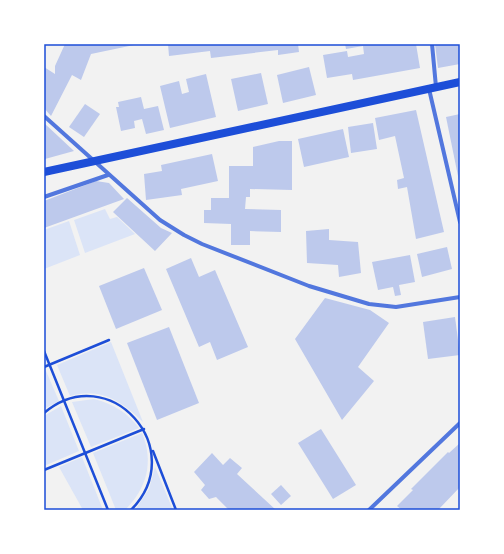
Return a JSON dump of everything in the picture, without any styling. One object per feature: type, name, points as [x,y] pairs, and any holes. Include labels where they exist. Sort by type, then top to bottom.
[{"type":"main road","points":[[44,172],[460,82]]},
{"type":"street","points":[[432,44],[432,88],[460,222]]},
{"type":"street","points":[[44,116],[108,175],[160,220],[184,236],[309,286],[370,304],[402,306],[460,296]]},
{"type":"street","points":[[44,198],[108,175]]},
{"type":"street","points":[[369,510],[460,423]]},
{"type":"path","points":[[44,367],[109,340]]},
{"type":"path","points":[[44,351],[108,510]]},
{"type":"path","points":[[44,413],[64,401],[90,396],[110,400],[132,415],[144,429],[176,510]]},
{"type":"path","points":[[44,470],[144,429]]},
{"type":"path","points":[[130,510],[142,495],[150,476],[152,458],[151,447]]},
{"type":"shaded area","points":[[105,209],[110,219],[117,217],[135,234],[85,253],[74,220]]},
{"type":"shaded area","points":[[69,221],[80,255],[44,269],[44,230]]},
{"type":"shaded area","points":[[111,342],[143,422],[119,402],[110,398],[91,393],[70,396],[57,365]]},
{"type":"shaded area","points":[[46,371],[59,401],[44,409],[44,372]]},
{"type":"shaded area","points":[[94,399],[108,403],[119,409],[139,428],[91,447],[72,402]]},
{"type":"shaded area","points":[[61,406],[79,451],[44,466],[44,416]]},
{"type":"shaded area","points":[[142,433],[148,454],[148,464],[143,484],[133,502],[125,510],[116,510],[93,453]]},
{"type":"shaded area","points":[[82,457],[103,510],[83,510],[59,467]]},
{"type":"shaded area","points":[[155,467],[173,510],[135,510],[149,489]]},
{"type":"building","points":[[65,44],[134,45],[91,54],[81,80],[72,75],[51,116],[44,108],[44,67],[55,74],[55,66]]},
{"type":"building","points":[[168,44],[298,44],[299,52],[278,55],[278,50],[211,58],[210,51],[169,56]]},
{"type":"building","points":[[345,44],[416,44],[420,68],[353,80],[352,74],[327,78],[323,55],[347,51],[348,57],[364,54],[363,46],[346,49]]},
{"type":"building","points":[[435,44],[460,44],[460,64],[438,68]]},
{"type":"building","points":[[309,67],[316,95],[283,103],[277,75]]},
{"type":"building","points":[[261,73],[268,104],[238,111],[231,79]]},
{"type":"building","points":[[206,74],[216,117],[170,128],[160,86],[179,81],[182,94],[189,92],[186,79]]},
{"type":"building","points":[[141,97],[144,109],[158,106],[164,130],[146,134],[142,119],[134,121],[135,128],[121,131],[116,107],[119,107],[118,102]]},
{"type":"building","points":[[85,104],[100,114],[84,137],[69,127]]},
{"type":"building","points":[[416,110],[444,232],[416,239],[407,187],[398,189],[397,180],[404,178],[395,136],[379,140],[375,118]]},
{"type":"building","points":[[460,114],[460,181],[459,181],[446,117]]},
{"type":"building","points":[[44,123],[74,151],[45,159]]},
{"type":"building","points":[[373,123],[377,149],[351,153],[348,127]]},
{"type":"building","points":[[343,129],[349,157],[304,167],[298,139]]},
{"type":"building","points":[[279,141],[292,141],[292,190],[250,189],[250,197],[246,197],[245,209],[281,210],[281,232],[250,231],[250,245],[231,245],[231,224],[204,223],[204,210],[211,210],[211,198],[229,198],[229,166],[253,166],[253,147]]},
{"type":"building","points":[[212,154],[218,181],[181,189],[182,195],[146,200],[144,174],[162,171],[161,165]]},
{"type":"building","points":[[96,181],[109,183],[124,199],[44,228],[44,201]]},
{"type":"building","points":[[127,198],[161,228],[172,233],[155,251],[113,212]]},
{"type":"building","points":[[329,229],[329,240],[358,242],[361,273],[339,277],[338,265],[307,263],[306,231]]},
{"type":"building","points":[[447,247],[452,269],[422,277],[417,254]]},
{"type":"building","points":[[410,255],[415,282],[399,285],[401,295],[395,296],[393,287],[378,290],[372,262]]},
{"type":"building","points":[[191,258],[199,277],[215,270],[248,347],[217,360],[210,342],[199,347],[166,269]]},
{"type":"building","points":[[144,268],[162,310],[116,329],[99,286]]},
{"type":"building","points":[[325,298],[370,310],[389,323],[358,367],[374,381],[342,420],[295,339]]},
{"type":"building","points":[[455,317],[460,355],[428,359],[423,322]]},
{"type":"building","points":[[169,327],[199,403],[157,420],[127,343]]},
{"type":"building","points":[[321,429],[356,485],[333,499],[298,443]]},
{"type":"building","points":[[460,443],[460,487],[438,510],[402,510],[397,506],[413,490],[411,489],[448,452],[449,453]]},
{"type":"building","points":[[212,453],[223,465],[230,458],[242,468],[237,474],[276,510],[229,510],[216,497],[209,499],[201,490],[205,485],[194,472]]},
{"type":"building","points":[[281,485],[291,496],[281,505],[271,494]]}]
